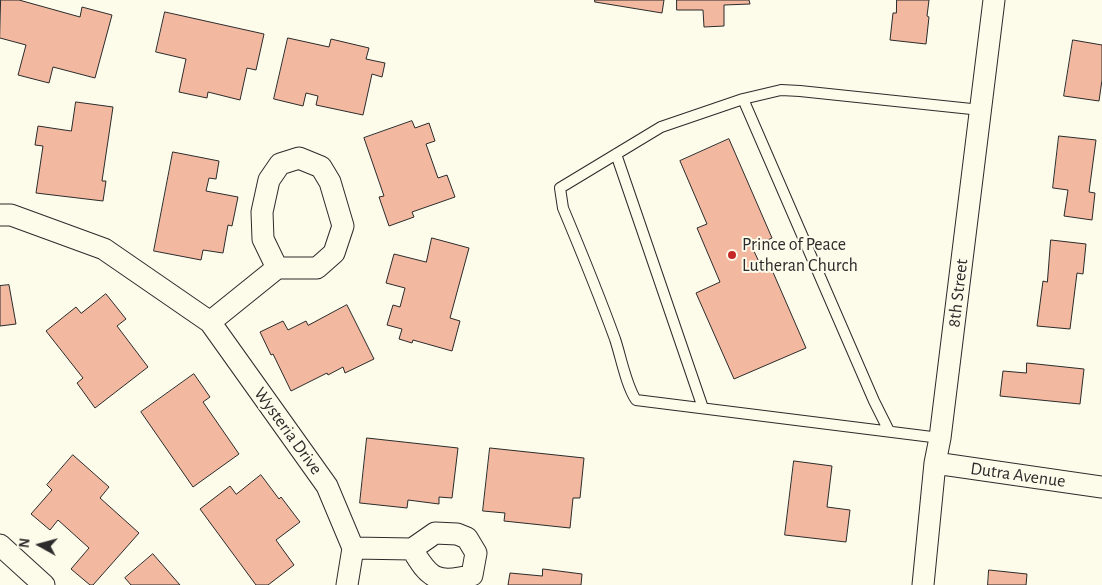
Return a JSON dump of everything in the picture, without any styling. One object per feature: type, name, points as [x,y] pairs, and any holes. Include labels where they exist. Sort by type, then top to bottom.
[{"type":"street","name":"8th Street","points":[[923,585],[935,463],[940,438],[994,0]]},
{"type":"street","points":[[210,322],[277,268],[317,268],[334,254],[343,226],[330,182],[321,167],[299,158],[280,164],[272,175],[269,180],[262,212],[263,239],[277,268]]},
{"type":"street","name":"Wysteria Drive","points":[[0,215],[11,215],[104,249],[210,322],[327,486],[353,548]]},
{"type":"street","name":"Dutra Avenue","points":[[935,463],[1102,486]]},
{"type":"street","points":[[0,545],[44,585]]},
{"type":"street","points":[[347,585],[353,548],[412,549]]},
{"type":"lane","points":[[940,438],[889,430],[636,400],[630,391],[614,338],[563,208],[560,188],[661,127],[743,100],[781,90],[981,110]]},
{"type":"lane","points":[[743,100],[874,401],[889,430]]},
{"type":"lane","points":[[616,154],[703,408]]},
{"type":"building","points":[[1,0],[19,0],[80,17],[82,7],[112,15],[95,78],[53,67],[49,83],[18,75],[26,45],[0,38]]},
{"type":"building","points":[[595,0],[664,0],[662,13],[595,2]]},
{"type":"building","points":[[677,0],[749,0],[750,4],[724,5],[724,26],[704,27],[703,10],[677,10]]},
{"type":"building","points":[[897,0],[929,0],[926,44],[890,40],[893,13],[896,13]]},
{"type":"building","points":[[165,12],[264,34],[256,70],[247,68],[240,100],[208,92],[207,98],[179,92],[186,59],[156,52]]},
{"type":"building","points":[[288,38],[329,47],[331,39],[369,48],[366,59],[385,63],[382,77],[372,74],[363,115],[316,105],[318,96],[306,93],[303,106],[274,99]]},
{"type":"building","points":[[1073,40],[1102,45],[1102,80],[1099,101],[1064,96]]},
{"type":"building","points":[[76,102],[113,107],[102,181],[106,181],[103,201],[36,193],[43,146],[35,145],[38,126],[71,131]]},
{"type":"building","points":[[412,121],[415,128],[429,123],[435,141],[426,144],[438,178],[447,175],[455,197],[412,212],[414,217],[389,226],[379,197],[384,196],[364,138]]},
{"type":"building","points":[[1059,136],[1096,140],[1089,192],[1095,193],[1092,220],[1064,216],[1068,190],[1053,188]]},
{"type":"building","name":"Prince of Peace Lutheran Church","points":[[729,139],[772,238],[752,247],[761,266],[769,263],[806,348],[734,379],[696,293],[720,282],[697,228],[707,224],[680,161]]},
{"type":"building","points":[[173,152],[219,161],[216,179],[209,178],[206,191],[238,197],[232,226],[228,225],[223,253],[203,250],[201,260],[154,251]]},
{"type":"building","points":[[432,238],[469,248],[450,318],[460,321],[452,351],[413,340],[412,343],[399,339],[402,329],[387,325],[393,305],[400,307],[405,288],[386,283],[394,254],[426,262]]},
{"type":"building","points":[[1051,240],[1086,244],[1083,274],[1077,273],[1070,329],[1037,326],[1043,281],[1047,282]]},
{"type":"building","points":[[9,285],[16,324],[0,326],[0,286]]},
{"type":"building","points":[[106,294],[126,319],[117,326],[148,367],[95,408],[77,383],[83,378],[46,331],[76,307],[81,313]]},
{"type":"building","points":[[347,305],[374,359],[345,373],[343,367],[328,375],[327,373],[291,391],[260,332],[283,321],[288,330],[306,321],[308,325]]},
{"type":"building","points":[[1027,363],[1084,369],[1080,404],[1000,396],[1003,371],[1026,373]]},
{"type":"building","points":[[194,374],[210,397],[203,402],[239,454],[193,487],[141,412]]},
{"type":"building","points":[[367,438],[458,448],[452,498],[439,497],[439,504],[408,500],[407,508],[360,503]]},
{"type":"building","points":[[490,448],[584,458],[580,498],[573,498],[570,528],[504,521],[505,513],[483,511]]},
{"type":"building","points":[[73,455],[109,487],[100,498],[139,533],[93,585],[90,585],[71,569],[89,548],[58,520],[50,530],[31,514],[52,490],[47,485]]},
{"type":"building","points":[[794,461],[832,466],[827,507],[850,510],[846,542],[785,535]]},
{"type":"building","points":[[261,475],[300,522],[276,540],[294,565],[268,585],[256,585],[200,509],[230,486],[236,494]]},
{"type":"building","points":[[153,554],[180,585],[131,585],[125,578]]},
{"type":"building","points":[[543,569],[582,574],[581,585],[508,585],[510,573],[542,576]]},
{"type":"building","points":[[989,570],[1027,574],[1026,585],[988,585]]},
{"type":"place","name":"Prince of Peace Lutheran Church","points":[[732,255]]}]
